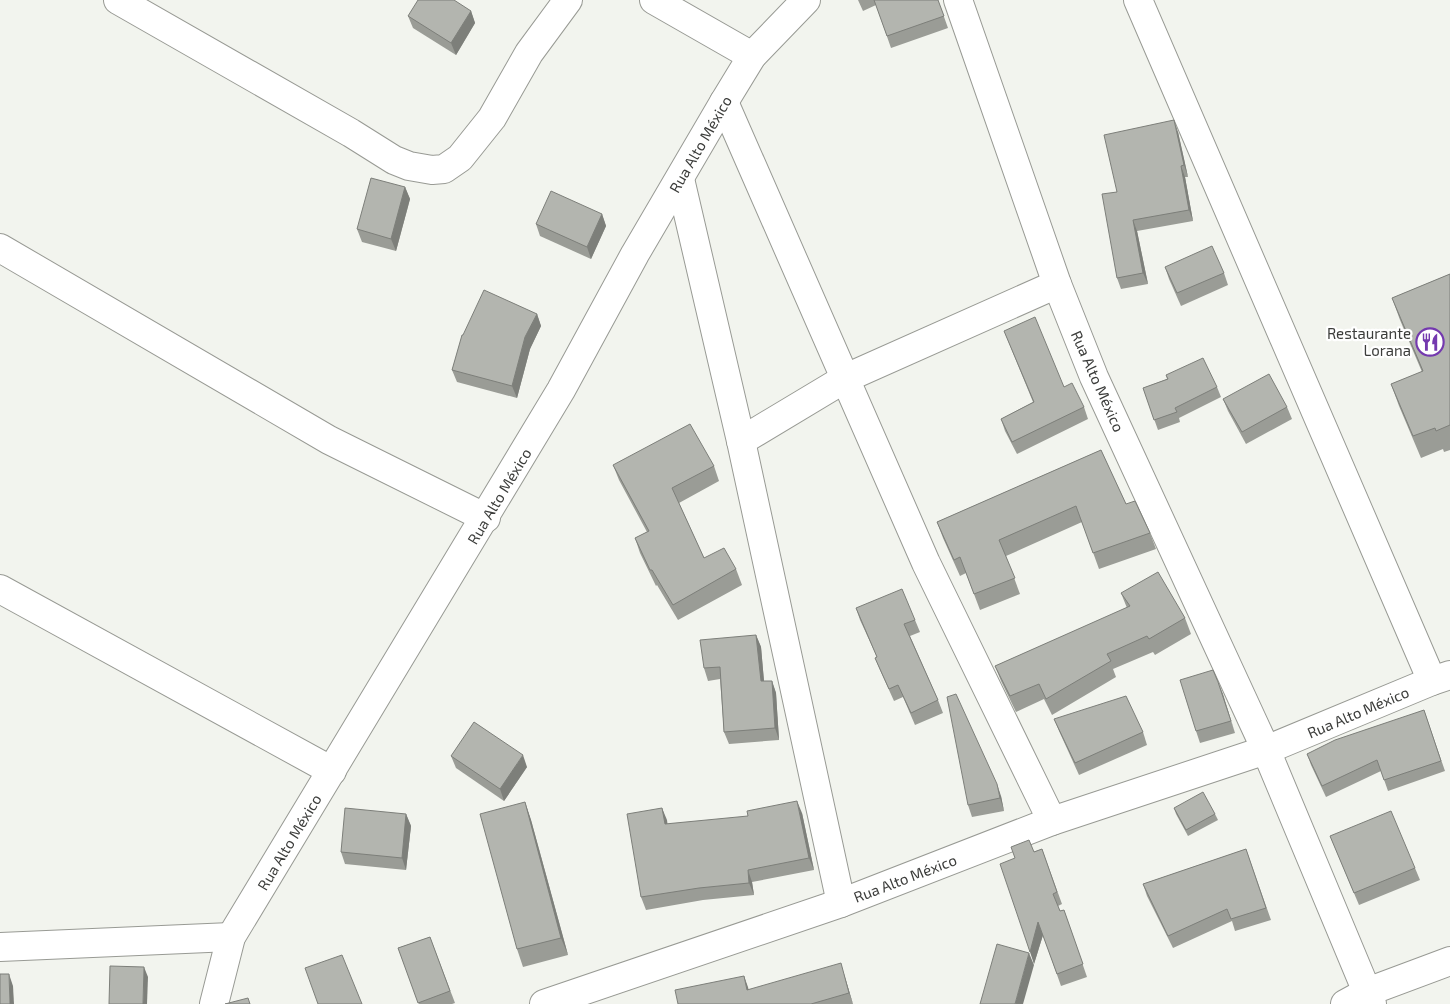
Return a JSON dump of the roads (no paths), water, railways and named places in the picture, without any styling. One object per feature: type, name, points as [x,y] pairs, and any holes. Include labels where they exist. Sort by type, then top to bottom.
[{"type":"street","points":[[118,0],[394,160],[409,166],[432,170],[444,168],[460,158],[492,118],[529,53],[568,0]]},
{"type":"street","points":[[654,0],[752,56]]},
{"type":"street","name":"Rua Alto México","points":[[214,1004],[232,937],[486,518],[561,390],[635,254],[724,102],[752,56],[806,0]]},
{"type":"street","name":"Rua Alto México","points":[[958,0],[1057,284],[1094,377],[1266,750]]},
{"type":"street","points":[[1138,0],[1441,678]]},
{"type":"street","points":[[724,102],[926,563],[1052,821]]},
{"type":"street","points":[[680,179],[741,441],[840,904]]},
{"type":"street","points":[[0,248],[329,440],[486,518]]},
{"type":"street","points":[[741,441],[846,378],[1057,284]]},
{"type":"street","points":[[0,589],[332,771]]},
{"type":"street","name":"Rua Alto México","points":[[544,1004],[840,904],[1052,821],[1266,750],[1441,678]]},
{"type":"street","points":[[1266,750],[1361,1000],[1450,961]]},
{"type":"street","points":[[0,946],[232,937]]},
{"type":"place","name":"Restaurante Lorana","points":[[1430,342]]}]
